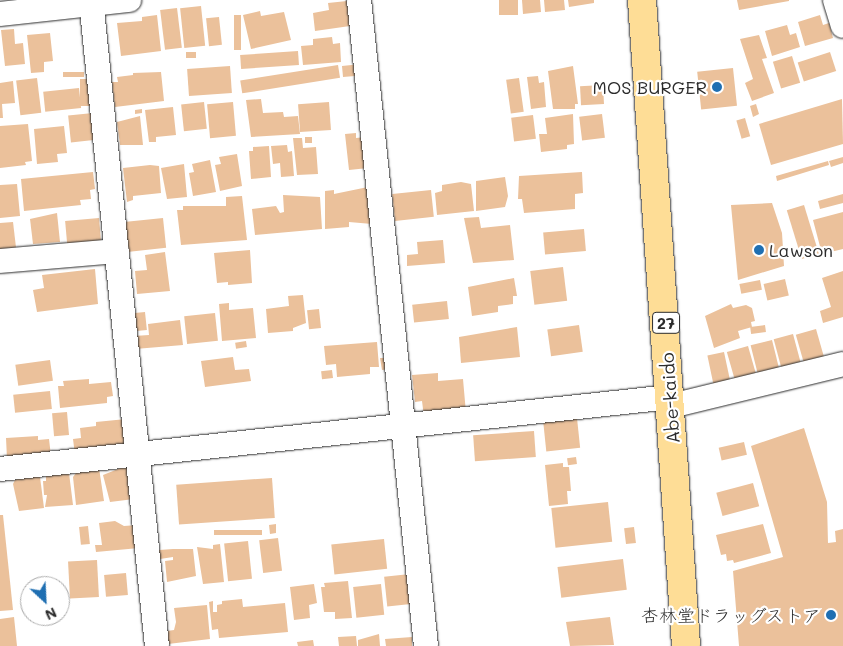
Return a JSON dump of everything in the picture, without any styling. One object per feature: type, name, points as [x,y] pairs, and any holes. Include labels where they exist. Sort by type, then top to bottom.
[{"type":"main road","name":"Abe-kaido","points":[[642,0],[671,401],[686,646]]},
{"type":"street","points":[[0,14],[91,2],[129,0]]},
{"type":"street","points":[[359,0],[426,646]]},
{"type":"street","points":[[835,0],[843,26]]},
{"type":"street","points":[[91,2],[157,646]]},
{"type":"street","points":[[0,261],[117,251]]},
{"type":"street","points":[[0,469],[403,426],[671,401],[843,364]]},
{"type":"building","points":[[499,0],[518,0],[518,15],[499,15]]},
{"type":"building","points":[[522,0],[540,0],[541,12],[523,14]]},
{"type":"building","points":[[544,0],[564,0],[565,10],[545,12]]},
{"type":"building","points":[[568,0],[594,0],[594,3],[569,7]]},
{"type":"building","points":[[737,0],[789,0],[789,1],[739,10]]},
{"type":"building","points":[[347,1],[350,26],[315,31],[313,13],[329,10],[328,3]]},
{"type":"building","points":[[201,6],[205,46],[184,48],[180,8]]},
{"type":"building","points":[[177,8],[182,48],[165,50],[160,10]]},
{"type":"building","points":[[260,11],[261,16],[284,12],[291,40],[251,49],[243,15]]},
{"type":"building","points":[[157,15],[161,51],[121,56],[117,23],[142,21],[142,17]]},
{"type":"building","points":[[234,15],[241,15],[241,50],[234,50]]},
{"type":"building","points":[[820,15],[823,25],[829,23],[833,38],[805,46],[798,22]]},
{"type":"building","points":[[219,17],[222,45],[209,46],[206,18]]},
{"type":"building","points":[[787,25],[790,35],[796,33],[800,47],[772,56],[765,31]]},
{"type":"building","points":[[14,29],[15,44],[23,43],[25,64],[5,66],[1,30]]},
{"type":"building","points":[[50,33],[53,61],[44,62],[44,72],[31,73],[27,35]]},
{"type":"building","points":[[759,35],[767,58],[762,59],[774,93],[752,101],[745,83],[753,79],[740,39]]},
{"type":"building","points":[[332,37],[333,44],[340,43],[341,62],[303,65],[301,46],[313,45],[313,39]]},
{"type":"building","points":[[298,51],[299,65],[241,69],[240,55]]},
{"type":"building","points":[[186,52],[196,52],[196,58],[186,58]]},
{"type":"building","points":[[830,52],[836,71],[804,82],[798,63]]},
{"type":"building","points":[[792,56],[800,83],[781,89],[773,62]]},
{"type":"building","points":[[361,64],[355,76],[343,77],[342,66]]},
{"type":"building","points":[[338,65],[340,78],[242,93],[240,80]]},
{"type":"building","points":[[230,66],[232,93],[189,96],[187,69]]},
{"type":"building","points":[[573,66],[578,104],[575,104],[575,109],[553,109],[548,71]]},
{"type":"building","points":[[733,68],[737,106],[701,110],[697,72]]},
{"type":"building","points":[[63,72],[84,72],[84,77],[63,77]]},
{"type":"building","points":[[161,72],[164,101],[115,107],[112,82],[118,82],[117,77],[133,75],[133,73]]},
{"type":"building","points":[[538,76],[539,83],[544,82],[546,107],[531,109],[527,77]]},
{"type":"building","points":[[37,78],[41,113],[20,115],[16,81]]},
{"type":"building","points":[[519,78],[524,112],[511,113],[506,80]]},
{"type":"building","points":[[80,79],[90,79],[90,106],[80,106]]},
{"type":"building","points":[[13,81],[15,103],[2,104],[3,118],[0,118],[0,83]]},
{"type":"building","points":[[603,85],[604,104],[581,105],[580,86]]},
{"type":"building","points":[[79,88],[81,108],[45,112],[43,92]]},
{"type":"building","points":[[261,99],[263,113],[283,112],[284,117],[298,116],[300,134],[251,137],[246,100]]},
{"type":"building","points":[[842,99],[843,144],[771,165],[759,124]]},
{"type":"building","points":[[204,102],[207,129],[184,131],[181,104]]},
{"type":"building","points":[[233,102],[236,136],[210,138],[207,104]]},
{"type":"building","points":[[329,102],[331,130],[300,132],[298,104]]},
{"type":"building","points":[[756,104],[759,114],[753,117],[750,106]]},
{"type":"building","points":[[173,107],[176,135],[156,137],[156,142],[149,142],[145,110]]},
{"type":"building","points":[[142,109],[142,113],[135,114],[135,110]]},
{"type":"building","points":[[93,113],[96,140],[71,142],[68,116]]},
{"type":"building","points":[[573,114],[574,144],[567,145],[567,149],[541,152],[539,134],[547,134],[545,118]]},
{"type":"building","points":[[602,114],[605,138],[582,141],[579,117]]},
{"type":"building","points":[[533,115],[536,139],[514,142],[511,118]]},
{"type":"building","points":[[140,116],[143,145],[120,145],[117,122]]},
{"type":"building","points":[[745,118],[750,136],[742,139],[736,120]]},
{"type":"building","points":[[28,124],[32,161],[25,162],[26,165],[0,168],[0,126]]},
{"type":"building","points":[[64,126],[67,153],[57,154],[58,162],[37,164],[34,129]]},
{"type":"building","points":[[356,133],[356,138],[366,137],[368,168],[349,170],[345,134]]},
{"type":"building","points":[[305,137],[312,137],[312,143],[305,143]]},
{"type":"building","points":[[293,138],[302,138],[303,148],[316,147],[318,174],[297,175]]},
{"type":"building","points":[[287,145],[288,152],[292,151],[294,176],[281,177],[280,163],[273,164],[271,146]]},
{"type":"building","points":[[269,146],[271,177],[251,179],[249,151],[253,151],[253,147]]},
{"type":"building","points":[[237,154],[242,186],[220,191],[215,165],[221,164],[219,157]]},
{"type":"building","points":[[843,157],[843,163],[831,167],[829,161]]},
{"type":"building","points":[[210,160],[216,192],[193,196],[189,173],[194,172],[192,164]]},
{"type":"building","points":[[828,161],[829,165],[777,181],[776,176]]},
{"type":"building","points":[[184,164],[187,197],[167,199],[161,168]]},
{"type":"building","points":[[159,166],[161,193],[133,196],[133,200],[127,202],[123,168]]},
{"type":"building","points":[[93,172],[95,189],[90,190],[91,199],[80,200],[81,205],[24,211],[21,179]]},
{"type":"building","points":[[582,172],[583,193],[575,194],[575,209],[524,213],[522,199],[518,199],[519,176]]},
{"type":"building","points":[[505,177],[508,196],[505,207],[476,211],[476,181]]},
{"type":"building","points":[[461,182],[471,184],[474,211],[437,215],[435,193],[442,191],[442,185]]},
{"type":"building","points":[[17,184],[20,216],[0,218],[0,185]]},
{"type":"building","points":[[368,187],[372,224],[349,222],[349,227],[325,229],[325,191],[334,190],[334,194]]},
{"type":"building","points":[[431,190],[434,217],[395,221],[392,194]]},
{"type":"building","points":[[843,194],[843,203],[820,209],[818,201]]},
{"type":"building","points":[[283,195],[320,197],[322,229],[255,235],[252,209],[276,206],[280,213],[284,212]]},
{"type":"building","points":[[242,196],[247,240],[181,245],[177,210],[183,210],[183,206],[226,206],[226,197]]},
{"type":"building","name":"Lawson","points":[[772,203],[782,233],[784,266],[738,280],[731,205]]},
{"type":"building","points":[[804,205],[819,254],[802,259],[787,210]]},
{"type":"building","points":[[843,212],[843,249],[822,254],[813,220]]},
{"type":"building","points":[[57,213],[60,242],[33,244],[30,219]]},
{"type":"building","points":[[479,217],[481,228],[510,225],[514,260],[473,263],[464,218]]},
{"type":"building","points":[[99,218],[101,243],[67,246],[65,221]]},
{"type":"building","points":[[163,218],[166,248],[127,252],[124,222]]},
{"type":"building","points":[[13,222],[17,256],[0,257],[0,223]]},
{"type":"building","points":[[584,229],[586,251],[545,254],[543,233]]},
{"type":"building","points":[[443,240],[445,263],[407,266],[407,255],[418,254],[417,242]]},
{"type":"building","points":[[250,250],[252,283],[228,285],[228,282],[217,283],[214,253]]},
{"type":"building","points":[[165,252],[170,291],[137,294],[135,271],[147,270],[145,255]]},
{"type":"building","points":[[563,267],[567,301],[534,305],[530,271]]},
{"type":"building","points":[[95,269],[98,304],[37,312],[33,290],[44,288],[42,275]]},
{"type":"building","points":[[843,271],[843,317],[823,323],[820,311],[831,307],[822,278]]},
{"type":"building","points":[[514,278],[517,296],[513,296],[513,304],[498,306],[498,312],[472,316],[468,287]]},
{"type":"building","points":[[785,279],[789,296],[767,301],[764,284]]},
{"type":"building","points":[[760,280],[762,290],[741,294],[739,284]]},
{"type":"building","points":[[303,295],[306,323],[293,328],[293,331],[268,333],[266,309],[289,306],[288,296]]},
{"type":"building","points":[[447,301],[449,319],[414,323],[412,305]]},
{"type":"building","points":[[229,303],[229,310],[253,308],[256,338],[222,341],[219,304]]},
{"type":"building","points":[[731,304],[733,308],[746,305],[752,308],[755,321],[751,322],[752,327],[738,331],[740,338],[714,348],[705,316]]},
{"type":"building","points":[[319,309],[321,328],[309,329],[307,310]]},
{"type":"building","points":[[145,312],[147,330],[134,331],[132,313]]},
{"type":"building","points":[[215,313],[218,341],[187,344],[184,316]]},
{"type":"building","points":[[180,320],[183,345],[135,349],[134,336],[149,335],[148,324]]},
{"type":"building","points":[[579,325],[583,352],[551,356],[547,329]]},
{"type":"building","points":[[765,325],[766,332],[751,334],[750,327]]},
{"type":"building","points":[[517,327],[520,357],[461,363],[459,337]]},
{"type":"building","points":[[816,329],[824,357],[804,363],[796,335]]},
{"type":"building","points":[[793,334],[801,363],[781,368],[774,339]]},
{"type":"building","points":[[772,340],[779,368],[758,373],[751,345]]},
{"type":"building","points":[[246,341],[247,347],[236,349],[235,343]]},
{"type":"building","points":[[377,342],[379,367],[370,367],[370,374],[337,377],[336,364],[326,365],[324,346]]},
{"type":"building","points":[[748,346],[756,374],[735,380],[727,352]]},
{"type":"building","points":[[724,352],[730,380],[713,384],[707,356]]},
{"type":"building","points":[[233,357],[235,370],[249,369],[251,381],[205,387],[201,361]]},
{"type":"building","points":[[380,358],[388,358],[389,369],[382,370]]},
{"type":"building","points":[[50,360],[53,381],[18,386],[15,365]]},
{"type":"building","points":[[332,370],[333,378],[322,379],[321,371]]},
{"type":"building","points":[[438,373],[438,381],[463,379],[466,413],[424,417],[422,401],[415,402],[412,375]]},
{"type":"building","points":[[89,379],[89,384],[111,382],[113,396],[107,397],[107,403],[60,408],[58,386],[64,386],[63,381]]},
{"type":"building","points":[[50,391],[52,409],[15,413],[13,395]]},
{"type":"building","points":[[67,412],[69,435],[54,436],[52,413]]},
{"type":"building","points":[[577,418],[580,448],[546,451],[543,422]]},
{"type":"building","points":[[126,419],[125,447],[75,455],[73,439],[81,438],[80,428],[96,426],[96,422]]},
{"type":"building","points":[[804,428],[827,502],[828,543],[836,542],[835,531],[843,529],[843,646],[739,646],[733,571],[783,557],[751,446]]},
{"type":"building","points":[[534,431],[536,457],[475,461],[473,435]]},
{"type":"building","points":[[38,436],[38,440],[49,439],[51,456],[7,459],[6,438]]},
{"type":"building","points":[[744,442],[747,455],[722,461],[719,448]]},
{"type":"building","points":[[576,457],[577,464],[568,465],[567,458]]},
{"type":"building","points":[[563,463],[563,467],[569,467],[571,491],[567,491],[568,504],[549,506],[545,465]]},
{"type":"building","points":[[128,465],[134,499],[110,502],[103,475]]},
{"type":"building","points":[[99,468],[104,501],[76,505],[73,477],[76,473]]},
{"type":"building","points":[[69,473],[73,505],[45,507],[47,495],[44,495],[43,481],[46,481],[46,476]]},
{"type":"building","points":[[27,476],[40,477],[44,508],[19,511],[13,484],[15,480]]},
{"type":"building","points":[[272,478],[275,518],[179,525],[176,485]]},
{"type":"building","points":[[753,483],[759,506],[723,516],[716,493]]},
{"type":"building","points":[[608,502],[612,542],[555,548],[551,508]]},
{"type":"building","points":[[0,515],[3,515],[13,610],[0,611]]},
{"type":"building","points":[[115,521],[124,526],[137,525],[139,548],[96,552],[95,545],[102,545],[99,523]]},
{"type":"building","points":[[276,524],[276,533],[270,534],[269,525]]},
{"type":"building","points":[[763,524],[771,553],[734,563],[733,560],[727,561],[726,554],[721,555],[716,535]]},
{"type":"building","points":[[88,526],[90,544],[81,545],[79,527]]},
{"type":"building","points":[[634,527],[636,543],[626,544],[624,528]]},
{"type":"building","points":[[214,530],[262,530],[262,535],[214,535]]},
{"type":"building","points":[[278,538],[282,571],[263,573],[259,540]]},
{"type":"building","points":[[384,539],[387,569],[334,574],[331,545]]},
{"type":"building","points":[[248,541],[252,579],[228,581],[224,544]]},
{"type":"building","points":[[220,544],[224,582],[203,584],[197,547],[213,549],[213,545]]},
{"type":"building","points":[[193,549],[196,576],[167,582],[165,561],[173,560],[173,557],[160,559],[159,550]]},
{"type":"building","points":[[623,559],[627,590],[561,598],[557,567]]},
{"type":"building","points":[[97,560],[99,597],[70,598],[68,562]]},
{"type":"building","points":[[126,573],[128,595],[106,597],[104,575]]},
{"type":"building","points":[[410,574],[413,604],[387,607],[384,577]]},
{"type":"building","points":[[348,581],[352,618],[335,619],[335,612],[324,612],[321,587],[325,587],[324,583]]},
{"type":"building","points":[[314,584],[317,603],[309,605],[310,618],[294,620],[290,587]]},
{"type":"building","points":[[381,584],[384,615],[356,618],[353,587]]},
{"type":"building","points":[[242,599],[243,607],[285,603],[288,632],[219,638],[218,629],[212,630],[209,602],[213,601],[213,612],[217,612],[217,605],[222,604],[222,601]]},
{"type":"building","points":[[207,605],[210,639],[168,644],[167,631],[174,630],[176,622],[174,608]]},
{"type":"building","points":[[14,617],[17,646],[0,646],[0,619]]},
{"type":"building","points":[[610,617],[614,645],[570,646],[566,622]]},
{"type":"building","points":[[379,634],[380,646],[358,646],[358,640]]},
{"type":"building","points":[[356,636],[357,646],[339,646],[338,637]]},
{"type":"building","points":[[412,637],[412,646],[386,646],[385,639]]},
{"type":"building","points":[[313,640],[314,646],[298,646],[297,642]]},
{"type":"place","name":"MOS BURGER","points":[[717,87]]},
{"type":"place","name":"Lawson","points":[[759,250]]},
{"type":"place","name":"杏林堂ドラッグストア","points":[[831,615]]}]
